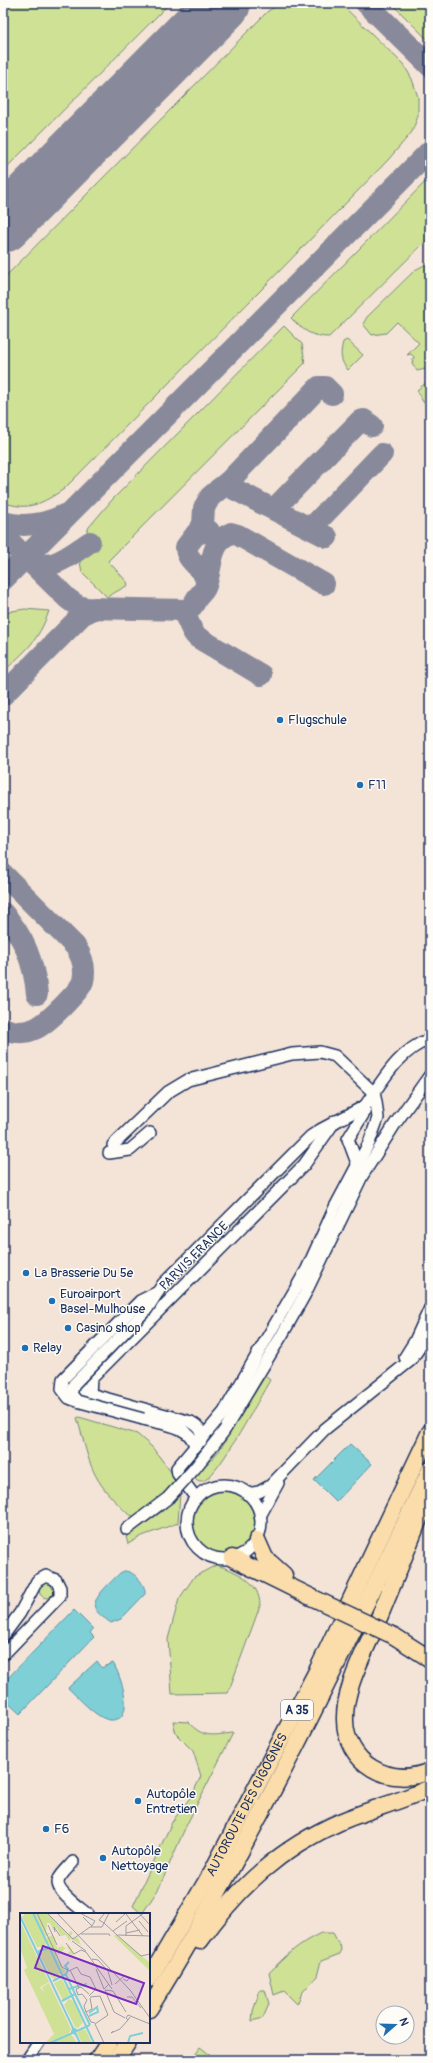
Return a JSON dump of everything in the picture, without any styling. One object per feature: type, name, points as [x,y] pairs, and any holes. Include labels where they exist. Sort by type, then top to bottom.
[{"type":"highway","name":"AUTOROUTE DES CIGOGNES","points":[[150,1977],[213,1870],[318,1669],[430,1432]]},
{"type":"highway","name":"AUTOROUTE DES CIGOGNES","points":[[151,2007],[227,1877],[317,1705],[430,1470]]},
{"type":"highway","points":[[430,1490],[352,1685],[344,1720],[347,1735],[353,1749],[363,1762],[373,1769],[398,1777],[418,1775],[430,1771]]},
{"type":"highway","points":[[257,1540],[265,1558],[270,1564],[312,1594]]},
{"type":"highway","points":[[232,1558],[396,1634],[430,1648]]},
{"type":"highway","points":[[396,1634],[430,1659]]},
{"type":"highway","points":[[151,2007],[183,1966],[221,1911],[240,1891],[273,1862],[302,1842],[333,1825],[430,1788]]},
{"type":"highway","points":[[97,2060],[108,2043]]},
{"type":"highway","points":[[116,2060],[127,2043]]},
{"type":"street","points":[[357,1163],[348,1140],[364,1113],[365,1106],[392,1067],[419,1043],[430,1039]]},
{"type":"street","points":[[150,1133],[130,1150],[111,1149],[168,1092],[188,1080],[292,1054],[320,1052],[330,1053],[339,1059],[374,1093],[378,1118],[369,1143],[357,1163],[306,1269],[279,1319],[224,1412],[198,1444],[182,1459],[177,1468],[178,1474],[196,1498]]},
{"type":"street","points":[[127,1529],[168,1498],[195,1468],[224,1431],[305,1294],[362,1176],[395,1124],[430,1075]]},
{"type":"street","points":[[198,1444],[185,1431],[77,1401],[71,1394],[74,1384],[147,1309],[163,1284],[231,1221],[312,1136],[335,1121],[365,1106]]},
{"type":"street","name":"PARVIS FRANCE","points":[[90,1394],[90,1379],[304,1165],[335,1121]]},
{"type":"street","points":[[231,1221],[243,1227]]},
{"type":"street","points":[[386,1379],[410,1351],[430,1308]]},
{"type":"street","points":[[247,1494],[265,1490],[285,1472],[325,1429],[411,1360],[430,1332]]},
{"type":"street","points":[[78,1384],[84,1391],[90,1394],[192,1422],[198,1426],[202,1432],[198,1444]]},
{"type":"street","points":[[260,1516],[268,1499],[285,1472]]},
{"type":"street","points":[[221,1486],[230,1486],[247,1494],[254,1501],[260,1516],[261,1528],[257,1540],[246,1552],[232,1558],[225,1559],[207,1555],[192,1542],[186,1520],[189,1508],[196,1498],[211,1488],[221,1486]]},
{"type":"street","points":[[3,1636],[20,1613],[37,1581],[46,1576],[56,1580],[60,1588],[60,1596],[3,1655]]},
{"type":"street","points":[[73,1862],[59,1879],[58,1884],[62,1892],[86,1913]]},
{"type":"street","points":[[27,2060],[38,2043]]},
{"type":"green space","points":[[3,3],[170,3],[3,171]]},
{"type":"green space","points":[[282,3],[340,3],[404,65],[412,79],[418,97],[418,116],[412,132],[388,160],[64,489],[42,502],[28,506],[12,505],[3,502],[3,279],[268,11]]},
{"type":"green space","points":[[391,3],[430,3],[430,39],[426,38]]},
{"type":"green space","points":[[430,177],[430,237],[329,337],[317,336],[299,326],[291,318]]},
{"type":"green space","points":[[430,262],[430,368],[417,371],[412,363],[414,357],[411,354],[407,355],[419,343],[397,322],[386,333],[372,335],[363,324],[367,317],[415,270]]},
{"type":"green space","points":[[284,326],[302,344],[305,363],[108,561],[128,585],[107,597],[82,572],[80,562],[84,538],[89,527],[112,500]]},
{"type":"green space","points":[[347,340],[363,355],[348,370],[343,364],[341,354],[343,342]]},
{"type":"green space","points":[[427,382],[430,385],[430,400],[423,402],[417,390]]},
{"type":"green space","points":[[25,609],[49,611],[36,638],[3,672],[3,615],[12,611]]},
{"type":"green space","points":[[265,1376],[270,1380],[230,1449],[212,1474],[205,1480],[199,1481],[194,1478],[219,1451]]},
{"type":"green space","points":[[79,1417],[137,1434],[152,1447],[177,1480],[163,1495],[137,1517],[129,1514],[109,1495],[95,1475],[87,1455],[77,1418]]},
{"type":"green space","points":[[224,1491],[236,1494],[246,1500],[252,1510],[255,1522],[252,1534],[246,1544],[236,1550],[224,1553],[212,1550],[202,1544],[196,1534],[193,1522],[196,1510],[202,1500],[212,1494]]},
{"type":"green space","points":[[180,1493],[178,1523],[142,1536],[128,1544],[126,1537],[164,1510]]},
{"type":"green space","points":[[216,1565],[231,1570],[246,1578],[256,1590],[259,1597],[260,1606],[228,1693],[172,1694],[168,1639],[179,1599],[194,1577]]},
{"type":"green space","points":[[47,1582],[53,1584],[55,1590],[53,1596],[47,1598],[41,1596],[39,1590],[41,1584]]},
{"type":"green space","points":[[173,1721],[188,1722],[199,1731],[209,1735],[233,1733],[186,1826],[159,1888],[143,1913],[141,1913],[133,1906],[172,1822],[192,1795],[201,1776],[193,1751],[176,1734]]},
{"type":"green space","points":[[321,1933],[333,1933],[341,1948],[340,1954],[321,1961],[317,1976],[302,1993],[297,2004],[284,1991],[274,1995],[269,1973],[293,1950]]},
{"type":"green space","points":[[260,1990],[265,1990],[269,2004],[263,2018],[252,2021],[253,2011]]},
{"type":"green space","points":[[200,2047],[217,2060],[191,2060]]},
{"type":"water","points":[[350,1444],[372,1464],[336,1502],[314,1480]]},
{"type":"water","points":[[124,1571],[132,1573],[139,1579],[144,1586],[145,1594],[121,1619],[111,1623],[95,1608],[96,1600],[103,1590],[120,1573]]},
{"type":"water","points":[[74,1610],[93,1629],[90,1633],[94,1637],[20,1714],[3,1698],[3,1683]]},
{"type":"water","points":[[97,1661],[102,1668],[113,1663],[123,1686],[125,1706],[123,1713],[118,1719],[110,1720],[99,1716],[68,1688]]},
{"type":"taxiway","points":[[366,3],[430,66]]},
{"type":"taxiway","points":[[3,580],[430,151]]},
{"type":"taxiway","points":[[196,534],[203,525],[204,508],[210,497],[229,481],[319,387],[325,387],[332,394]]},
{"type":"taxiway","points":[[272,508],[275,508],[360,421],[364,420],[372,426]]},
{"type":"taxiway","points":[[306,526],[314,525],[382,454]]},
{"type":"taxiway","points":[[219,489],[224,486],[230,487],[327,537]]},
{"type":"taxiway","points":[[3,522],[19,525],[43,523],[66,514]]},
{"type":"taxiway","points":[[206,585],[203,574],[189,558],[186,547],[196,534],[209,531]]},
{"type":"taxiway","points":[[3,535],[68,599],[78,606],[86,608],[188,610],[205,588],[212,557],[218,543],[231,533],[238,535],[324,584]]},
{"type":"taxiway","points":[[27,558],[35,563],[43,565],[52,564],[68,557],[90,542]]},
{"type":"taxiway","points":[[3,695],[82,615],[96,608]]},
{"type":"taxiway","points":[[180,610],[197,637],[261,675]]},
{"type":"taxiway","points":[[3,874],[75,946],[80,954],[84,967],[83,981],[78,990],[46,1022],[30,1031],[22,1032],[3,1028]]},
{"type":"taxiway","points":[[3,913],[17,931],[27,950],[36,982],[37,994]]},
{"type":"runway","points":[[3,225],[223,3]]},
{"type":"place","name":"Flugschule","points":[[280,720]]},
{"type":"place","name":"F11","points":[[360,785]]},
{"type":"place","name":"La Brasserie Du 5e","points":[[26,1273]]},
{"type":"place","name":"Euroairport Basel-Mulhouse","points":[[52,1301]]},
{"type":"place","name":"Casino shop","points":[[68,1328]]},
{"type":"place","name":"Relay","points":[[25,1348]]},
{"type":"place","name":"Autopôle Entretien","points":[[138,1801]]},
{"type":"place","name":"F6","points":[[46,1829]]},
{"type":"place","name":"Autopôle Nettoyage","points":[[103,1858]]}]
